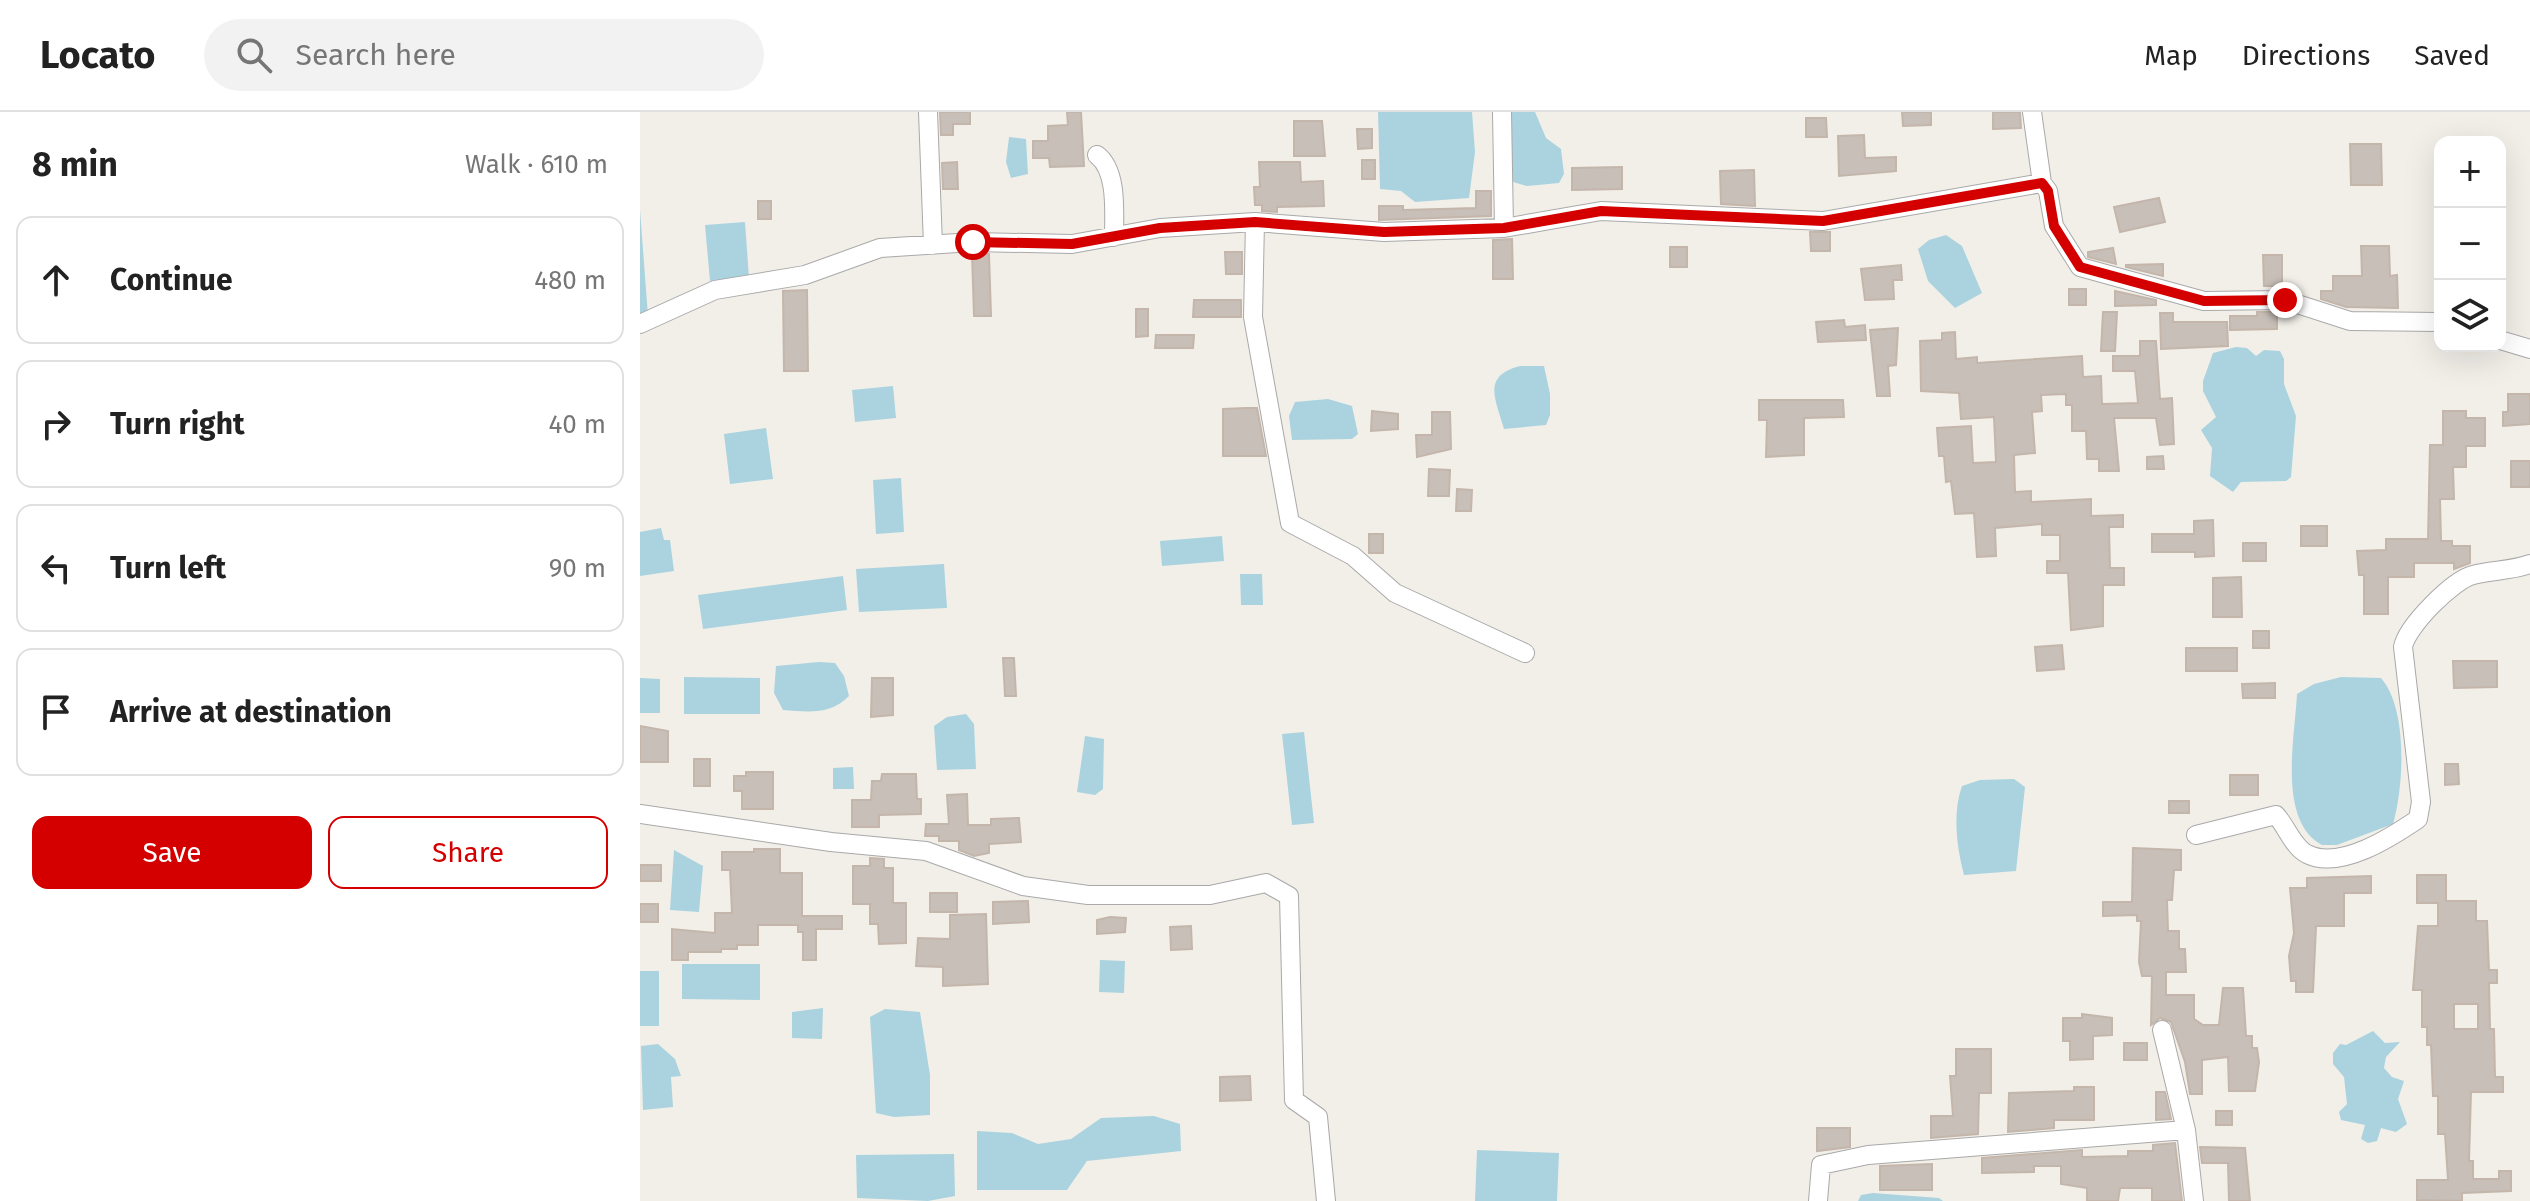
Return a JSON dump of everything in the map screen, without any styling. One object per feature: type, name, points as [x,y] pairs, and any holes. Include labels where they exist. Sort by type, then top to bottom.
[{"type":"street","points":[[928,112],[933,245]]},
{"type":"street","points":[[1502,112],[1504,228]]},
{"type":"street","points":[[2032,112],[2042,183],[2048,191],[2054,226],[2080,267],[2204,301],[2285,300],[2350,321],[2434,322]]},
{"type":"street","points":[[1097,155],[1105,161],[1114,200],[1114,237]]},
{"type":"street","points":[[640,324],[715,290],[805,275],[880,248],[1072,244],[1160,228],[1255,222],[1384,232],[1504,228],[1601,211],[1823,221],[2042,183]]},
{"type":"street","points":[[1255,222],[1253,317],[1290,523],[1353,556],[1395,593],[1525,653]]},
{"type":"street","points":[[2506,342],[2530,349]]},
{"type":"street","points":[[2196,835],[2276,815],[2298,847],[2309,855],[2323,857],[2348,855],[2375,846],[2418,819],[2421,802],[2403,647],[2405,635],[2417,619],[2469,575],[2530,564]]},
{"type":"street","points":[[640,814],[831,842],[926,851],[1023,886],[1088,895],[1210,895],[1266,883],[1289,896],[1294,1100],[1318,1117],[1326,1201]]},
{"type":"street","points":[[2162,1030],[2186,1130],[2194,1201]]},
{"type":"street","points":[[1818,1201],[1821,1165],[1868,1155],[2186,1130]]},
{"type":"water","points":[[1378,112],[1472,112],[1475,152],[1469,198],[1415,202],[1401,191],[1380,189]]},
{"type":"water","points":[[1507,112],[1535,112],[1546,138],[1561,149],[1564,174],[1559,183],[1527,186],[1513,182]]},
{"type":"water","points":[[1009,137],[1026,139],[1028,174],[1011,178],[1006,162]]},
{"type":"water","points":[[640,210],[648,316],[640,317]]},
{"type":"water","points":[[745,222],[749,278],[710,281],[705,225]]},
{"type":"water","points":[[1946,235],[1962,246],[1982,293],[1955,308],[1928,281],[1918,249],[1929,240]]},
{"type":"water","points":[[2236,347],[2247,348],[2256,356],[2264,350],[2280,351],[2284,359],[2284,384],[2296,416],[2291,477],[2286,481],[2241,482],[2233,492],[2210,476],[2212,448],[2201,430],[2216,417],[2203,391],[2203,381],[2213,353]]},
{"type":"water","points":[[1520,366],[1544,366],[1550,394],[1550,415],[1546,425],[1504,429],[1494,390],[1500,376]]},
{"type":"water","points":[[893,386],[896,418],[855,422],[852,390]]},
{"type":"water","points":[[1328,399],[1352,406],[1358,434],[1352,439],[1292,440],[1289,416],[1295,402]]},
{"type":"water","points":[[766,428],[773,479],[730,484],[724,434]]},
{"type":"water","points":[[901,478],[904,532],[876,534],[873,480]]},
{"type":"water","points":[[661,528],[664,540],[670,540],[674,571],[640,576],[640,532]]},
{"type":"water","points":[[1222,536],[1224,561],[1162,566],[1160,541]]},
{"type":"water","points":[[944,564],[947,608],[859,612],[856,569]]},
{"type":"water","points":[[1240,574],[1262,574],[1263,605],[1241,605]]},
{"type":"water","points":[[843,576],[847,610],[703,629],[698,595]]},
{"type":"water","points":[[835,663],[844,676],[849,696],[827,709],[783,710],[774,693],[776,666]]},
{"type":"water","points":[[684,677],[760,678],[760,714],[684,714]]},
{"type":"water","points":[[2341,677],[2381,678],[2390,692],[2400,728],[2400,790],[2393,824],[2337,845],[2322,845],[2308,833],[2299,817],[2294,798],[2292,754],[2297,694],[2314,684]]},
{"type":"water","points":[[640,678],[660,679],[660,713],[640,713]]},
{"type":"water","points":[[966,714],[974,724],[976,769],[937,770],[934,726],[947,717]]},
{"type":"water","points":[[1304,732],[1314,823],[1292,825],[1282,734]]},
{"type":"water","points":[[1085,736],[1104,739],[1103,789],[1095,795],[1077,792]]},
{"type":"water","points":[[853,767],[854,789],[833,789],[833,768]]},
{"type":"water","points":[[2014,779],[2025,787],[2016,871],[1964,875],[1957,831],[1957,808],[1962,786],[1980,780]]},
{"type":"water","points":[[674,850],[703,866],[699,912],[670,910]]},
{"type":"water","points":[[1100,960],[1125,961],[1124,993],[1099,992]]},
{"type":"water","points":[[682,964],[760,964],[760,1000],[682,999]]},
{"type":"water","points":[[640,971],[659,971],[659,1026],[640,1026]]},
{"type":"water","points":[[823,1008],[822,1039],[792,1038],[792,1012]]},
{"type":"water","points":[[885,1009],[920,1012],[930,1075],[930,1115],[894,1117],[876,1113],[870,1017]]},
{"type":"water","points":[[2373,1031],[2385,1043],[2400,1042],[2386,1057],[2384,1068],[2392,1077],[2404,1081],[2398,1099],[2407,1124],[2396,1132],[2381,1128],[2377,1141],[2368,1143],[2361,1139],[2365,1125],[2341,1120],[2339,1112],[2347,1104],[2344,1077],[2333,1064],[2333,1053],[2340,1044],[2346,1045]]},
{"type":"water","points":[[658,1044],[675,1059],[681,1076],[671,1077],[673,1107],[643,1110],[641,1046]]},
{"type":"water","points":[[1154,1116],[1180,1124],[1181,1151],[1087,1161],[1067,1190],[977,1190],[977,1131],[1012,1133],[1038,1144],[1071,1139],[1101,1118]]},
{"type":"water","points":[[1477,1150],[1559,1153],[1557,1201],[1475,1201]]},
{"type":"water","points":[[954,1154],[955,1196],[928,1201],[857,1198],[856,1155]]},
{"type":"water","points":[[1873,1193],[1939,1198],[1943,1201],[1858,1201],[1861,1195]]},
{"type":"building","points":[[940,112],[970,112],[970,124],[953,124],[953,135],[941,135]]},
{"type":"building","points":[[1067,112],[1081,112],[1084,166],[1050,167],[1049,158],[1033,158],[1033,141],[1048,141],[1048,126],[1068,125]]},
{"type":"building","points":[[1902,112],[1931,112],[1931,125],[1903,126]]},
{"type":"building","points":[[1993,112],[2020,112],[2021,128],[1993,129]]},
{"type":"building","points":[[1806,118],[1826,118],[1827,137],[1806,137]]},
{"type":"building","points":[[1294,121],[1322,121],[1325,156],[1294,156]]},
{"type":"building","points":[[1357,129],[1372,129],[1372,148],[1358,149]]},
{"type":"building","points":[[1864,135],[1865,158],[1896,157],[1896,171],[1839,176],[1838,136]]},
{"type":"building","points":[[2350,144],[2381,144],[2382,185],[2351,185]]},
{"type":"building","points":[[1362,160],[1375,160],[1375,179],[1362,179]]},
{"type":"building","points":[[957,162],[958,189],[943,189],[942,163]]},
{"type":"building","points":[[1259,162],[1300,162],[1301,182],[1323,181],[1324,206],[1277,207],[1277,212],[1262,211],[1262,205],[1255,205],[1254,187],[1260,187]]},
{"type":"building","points":[[1622,167],[1622,189],[1572,190],[1572,168]]},
{"type":"building","points":[[1754,170],[1755,206],[1721,204],[1720,171]]},
{"type":"building","points":[[1476,191],[1491,191],[1491,216],[1379,220],[1379,206],[1403,206],[1403,210],[1476,208]]},
{"type":"building","points":[[2159,198],[2165,222],[2120,232],[2114,207]]},
{"type":"building","points":[[758,201],[771,201],[771,219],[758,219]]},
{"type":"building","points":[[1810,232],[1830,232],[1830,251],[1811,251]]},
{"type":"building","points":[[1512,239],[1513,279],[1493,279],[1493,240]]},
{"type":"building","points":[[2361,246],[2389,246],[2390,276],[2397,275],[2398,308],[2346,307],[2321,299],[2321,291],[2333,291],[2333,276],[2362,276]]},
{"type":"building","points":[[1670,247],[1687,247],[1687,267],[1670,267]]},
{"type":"building","points":[[2113,248],[2116,264],[2088,257],[2088,252]]},
{"type":"building","points":[[1225,252],[1242,252],[1242,274],[1226,274]]},
{"type":"building","points":[[972,254],[989,254],[991,316],[974,316]]},
{"type":"building","points":[[2263,255],[2282,255],[2282,286],[2264,286]]},
{"type":"building","points":[[2163,264],[2163,276],[2126,267],[2126,265]]},
{"type":"building","points":[[1901,265],[1902,280],[1893,280],[1894,299],[1865,300],[1861,269]]},
{"type":"building","points":[[2069,289],[2086,289],[2086,305],[2069,305]]},
{"type":"building","points":[[807,290],[808,371],[784,371],[783,291]]},
{"type":"building","points":[[2115,291],[2156,300],[2156,305],[2115,306]]},
{"type":"building","points":[[1194,300],[1241,300],[1241,317],[1193,317]]},
{"type":"building","points":[[1136,309],[1148,309],[1148,336],[1136,337]]},
{"type":"building","points":[[2103,312],[2117,312],[2115,351],[2101,351]]},
{"type":"building","points":[[2257,312],[2277,312],[2277,329],[2230,330],[2230,316],[2257,316]]},
{"type":"building","points":[[2160,313],[2173,313],[2173,322],[2227,322],[2228,346],[2161,349]]},
{"type":"building","points":[[1844,320],[1845,327],[1865,325],[1866,340],[1818,342],[1816,322]]},
{"type":"building","points":[[1898,328],[1896,365],[1888,366],[1890,396],[1877,396],[1870,330]]},
{"type":"building","points":[[1955,332],[1956,359],[1977,357],[1977,363],[2082,356],[2083,377],[2101,376],[2102,404],[2138,403],[2135,371],[2113,371],[2113,356],[2140,356],[2140,341],[2156,341],[2160,399],[2172,398],[2174,444],[2160,445],[2156,418],[2114,418],[2119,471],[2099,471],[2099,459],[2087,459],[2086,431],[2072,431],[2072,405],[2066,405],[2066,394],[2041,395],[2042,411],[2032,412],[2035,453],[2014,455],[2015,492],[2031,491],[2031,502],[2091,499],[2091,516],[2123,515],[2123,527],[2109,527],[2110,568],[2124,568],[2124,585],[2103,585],[2103,626],[2071,630],[2068,573],[2047,573],[2047,561],[2060,561],[2060,535],[2042,535],[2042,524],[1995,528],[1996,556],[1977,557],[1974,513],[1955,514],[1951,481],[1946,482],[1944,456],[1939,456],[1937,428],[1971,426],[1973,463],[1996,462],[1994,417],[1961,419],[1959,393],[1921,391],[1920,341],[1942,340],[1942,333]]},
{"type":"building","points":[[1156,335],[1194,335],[1193,348],[1155,348]]},
{"type":"building","points":[[2508,394],[2530,394],[2530,424],[2503,426],[2503,412],[2508,412]]},
{"type":"building","points":[[1759,400],[1843,400],[1844,417],[1804,418],[1804,455],[1766,457],[1767,420],[1759,420]]},
{"type":"building","points":[[1257,408],[1266,456],[1223,456],[1223,409]]},
{"type":"building","points":[[1372,411],[1398,414],[1398,429],[1371,431]]},
{"type":"building","points":[[2443,411],[2466,411],[2466,418],[2485,418],[2485,446],[2466,446],[2466,467],[2453,467],[2454,499],[2440,499],[2441,541],[2452,541],[2452,546],[2470,546],[2470,563],[2454,569],[2454,563],[2414,563],[2414,577],[2388,577],[2388,614],[2364,614],[2364,575],[2359,575],[2357,551],[2386,550],[2386,539],[2428,539],[2430,445],[2443,445]]},
{"type":"building","points":[[1432,412],[1450,412],[1451,449],[1417,457],[1416,435],[1432,435]]},
{"type":"building","points":[[2163,456],[2164,469],[2147,469],[2147,457]]},
{"type":"building","points":[[2511,461],[2530,461],[2530,487],[2511,487]]},
{"type":"building","points":[[1429,469],[1450,470],[1449,496],[1428,496]]},
{"type":"building","points":[[1457,489],[1472,490],[1471,511],[1456,511]]},
{"type":"building","points":[[2213,520],[2214,556],[2195,557],[2195,552],[2152,552],[2152,534],[2194,534],[2194,521]]},
{"type":"building","points":[[2301,526],[2327,526],[2327,546],[2301,546]]},
{"type":"building","points":[[1369,534],[1383,534],[1383,553],[1369,553]]},
{"type":"building","points":[[2243,543],[2266,543],[2266,561],[2243,561]]},
{"type":"building","points":[[2241,577],[2242,617],[2213,617],[2213,578]]},
{"type":"building","points":[[2253,631],[2269,631],[2269,648],[2253,648]]},
{"type":"building","points":[[2062,645],[2064,669],[2037,671],[2035,647]]},
{"type":"building","points":[[2186,648],[2237,648],[2237,671],[2186,671]]},
{"type":"building","points":[[1003,658],[1014,658],[1016,696],[1005,696]]},
{"type":"building","points":[[2453,661],[2497,661],[2497,687],[2454,688]]},
{"type":"building","points":[[872,678],[893,678],[893,715],[871,717]]},
{"type":"building","points":[[2275,683],[2275,698],[2243,698],[2242,684]]},
{"type":"building","points":[[640,726],[668,731],[668,762],[640,762]]},
{"type":"building","points":[[694,759],[710,759],[710,786],[694,786]]},
{"type":"building","points":[[2445,764],[2458,764],[2459,784],[2445,785]]},
{"type":"building","points":[[746,772],[773,772],[773,809],[742,809],[742,791],[734,791],[734,776],[746,776]]},
{"type":"building","points":[[882,774],[916,774],[921,814],[879,815],[879,827],[852,827],[852,800],[871,800],[872,781],[881,781]]},
{"type":"building","points":[[2230,775],[2258,775],[2258,795],[2230,795]]},
{"type":"building","points":[[967,794],[968,825],[991,825],[991,819],[1019,818],[1021,842],[989,844],[989,853],[974,856],[959,850],[959,841],[939,841],[939,836],[925,836],[926,824],[949,824],[947,795]]},
{"type":"building","points":[[2169,801],[2189,801],[2189,813],[2169,813]]},
{"type":"building","points":[[2133,848],[2181,850],[2181,870],[2174,870],[2172,900],[2167,900],[2168,931],[2179,931],[2179,949],[2185,949],[2186,972],[2166,972],[2166,995],[2194,995],[2194,1019],[2203,1025],[2219,1025],[2223,988],[2243,988],[2246,1036],[2252,1036],[2252,1048],[2257,1048],[2259,1062],[2255,1091],[2229,1091],[2228,1057],[2202,1060],[2202,1094],[2190,1094],[2185,1062],[2171,1022],[2160,1018],[2151,1025],[2152,976],[2142,976],[2139,962],[2141,921],[2137,921],[2137,915],[2103,916],[2103,902],[2132,902]]},
{"type":"building","points":[[754,849],[780,849],[780,873],[802,873],[802,916],[842,916],[842,929],[816,929],[816,960],[803,960],[803,932],[798,932],[798,925],[758,925],[758,945],[737,945],[737,949],[721,949],[721,952],[688,952],[688,960],[672,960],[672,929],[715,933],[715,913],[732,913],[730,870],[722,870],[722,852],[754,852]]},
{"type":"building","points":[[870,858],[884,859],[884,868],[893,868],[893,903],[906,903],[906,943],[879,944],[878,924],[870,924],[870,904],[853,904],[853,866],[870,866]]},
{"type":"building","points":[[640,865],[661,865],[661,881],[640,881]]},
{"type":"building","points":[[2417,875],[2446,875],[2446,901],[2476,901],[2476,921],[2487,921],[2489,970],[2497,970],[2497,983],[2489,983],[2490,1029],[2494,1029],[2495,1077],[2503,1077],[2503,1092],[2471,1092],[2469,1161],[2473,1161],[2473,1179],[2499,1179],[2499,1171],[2511,1171],[2511,1191],[2462,1193],[2462,1201],[2417,1200],[2417,1180],[2448,1180],[2445,1134],[2438,1134],[2438,1096],[2433,1096],[2431,1045],[2427,1045],[2427,1027],[2422,1027],[2422,990],[2413,990],[2418,926],[2438,926],[2438,903],[2417,903]],"holes":[[[2454,1004],[2478,1004],[2478,1029],[2454,1029]]]},
{"type":"building","points":[[2371,876],[2371,893],[2344,893],[2344,926],[2316,926],[2313,992],[2296,992],[2296,981],[2291,981],[2289,956],[2294,933],[2290,888],[2307,888],[2307,878]]},
{"type":"building","points":[[930,893],[957,893],[957,912],[930,912]]},
{"type":"building","points":[[1028,901],[1029,922],[993,924],[993,902]]},
{"type":"building","points":[[640,904],[658,904],[658,922],[640,922]]},
{"type":"building","points":[[986,914],[988,984],[943,986],[943,967],[916,966],[918,938],[950,939],[950,915]]},
{"type":"building","points":[[1126,918],[1125,932],[1097,934],[1097,920]]},
{"type":"building","points":[[1191,926],[1192,949],[1171,950],[1170,927]]},
{"type":"building","points":[[2082,1014],[2112,1018],[2112,1035],[2093,1036],[2093,1059],[2070,1060],[2070,1041],[2063,1041],[2063,1018],[2082,1018]]},
{"type":"building","points":[[2124,1043],[2147,1043],[2147,1060],[2124,1060]]},
{"type":"building","points":[[1956,1049],[1991,1049],[1991,1093],[1979,1093],[1978,1134],[1931,1138],[1931,1116],[1953,1116],[1950,1076],[1956,1076]]},
{"type":"building","points":[[1250,1076],[1251,1100],[1220,1101],[1220,1077]]},
{"type":"building","points":[[2074,1087],[2094,1087],[2094,1120],[2054,1120],[2054,1128],[2008,1132],[2009,1093],[2074,1091]]},
{"type":"building","points":[[2156,1092],[2165,1092],[2171,1119],[2156,1120]]},
{"type":"building","points":[[2216,1111],[2232,1111],[2232,1125],[2216,1125]]},
{"type":"building","points":[[1817,1128],[1850,1128],[1850,1147],[1817,1151]]},
{"type":"building","points":[[2175,1143],[2182,1201],[2152,1201],[2152,1188],[2120,1188],[2118,1201],[2087,1201],[2087,1188],[2061,1184],[2061,1166],[2034,1166],[2034,1172],[1982,1173],[1982,1158],[2082,1150],[2082,1157],[2128,1156],[2128,1151],[2153,1151],[2153,1145]]},
{"type":"building","points":[[2200,1147],[2245,1148],[2250,1201],[2229,1201],[2228,1163],[2202,1163]]},
{"type":"building","points":[[1932,1164],[1932,1190],[1880,1190],[1880,1166]]},
{"type":"route","points":[[973,242],[1072,244],[1160,228],[1255,222],[1384,232],[1504,228],[1601,211],[1823,221],[2042,183],[2048,191],[2054,226],[2080,267],[2204,301],[2285,300]]}]
